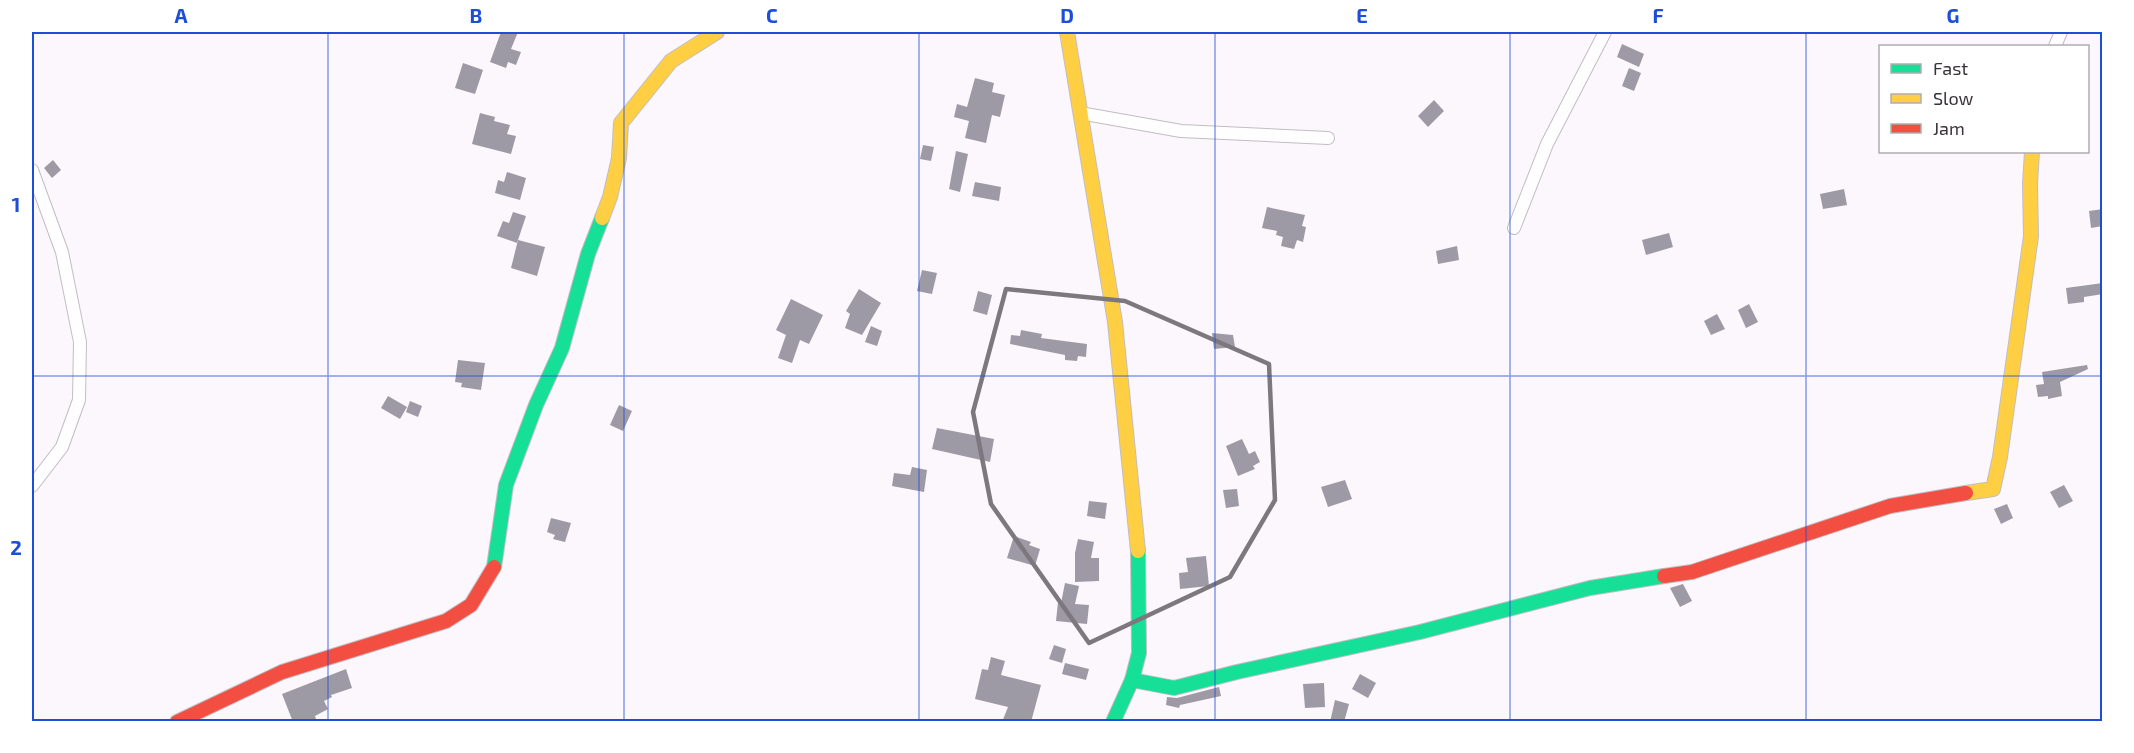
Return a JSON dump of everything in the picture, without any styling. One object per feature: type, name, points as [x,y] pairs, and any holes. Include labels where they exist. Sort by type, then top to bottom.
[{"type":"street","points":[[177,722],[282,672],[446,621],[471,605],[494,568],[506,485],[536,405],[562,348],[588,254],[610,197],[619,158],[621,123],[671,61],[717,32]]},
{"type":"street","points":[[1068,32],[1115,322],[1138,544],[1139,653],[1132,680],[1113,722]]},
{"type":"street","points":[[1514,228],[1547,144],[1605,32]]},
{"type":"street","points":[[1080,113],[1181,130],[1328,138]]},
{"type":"street","points":[[1132,680],[1174,688],[1399,637],[1590,588],[1692,572],[1890,506],[1993,489],[2000,457],[2031,236],[2032,153]]},
{"type":"street","points":[[32,170],[62,252],[80,342],[79,400],[62,447],[32,486]]},
{"type":"highlighted area","points":[[1006,289],[1125,301],[1269,364],[1275,500],[1230,577],[1089,643],[991,504],[973,412]]},
{"type":"building","points":[[501,32],[518,32],[511,49],[521,52],[516,65],[508,62],[506,68],[490,62]]},
{"type":"building","points":[[1622,44],[1644,54],[1639,67],[1617,57]]},
{"type":"building","points":[[463,63],[483,70],[475,94],[455,88]]},
{"type":"building","points":[[1629,68],[1641,73],[1634,91],[1622,86]]},
{"type":"building","points":[[975,78],[994,83],[992,92],[1005,95],[1000,117],[992,115],[986,143],[965,138],[969,121],[954,117],[957,104],[967,107]]},
{"type":"building","points":[[1434,100],[1444,111],[1428,127],[1418,116]]},
{"type":"building","points":[[480,113],[495,117],[494,121],[510,125],[507,134],[516,136],[511,154],[472,144]]},
{"type":"building","points":[[923,145],[934,147],[931,161],[920,159]]},
{"type":"building","points":[[956,151],[968,154],[960,192],[949,189]]},
{"type":"building","points":[[53,160],[61,170],[52,178],[44,168]]},
{"type":"building","points":[[507,172],[526,178],[520,200],[495,193],[498,180],[504,182]]},
{"type":"building","points":[[975,182],[1001,187],[999,201],[972,196]]},
{"type":"building","points":[[1844,189],[1847,205],[1823,209],[1820,194]]},
{"type":"building","points":[[1267,207],[1305,215],[1302,226],[1306,227],[1303,242],[1297,240],[1294,249],[1281,246],[1283,237],[1276,235],[1277,231],[1262,228]]},
{"type":"building","points":[[2103,209],[2103,226],[2091,228],[2089,211]]},
{"type":"building","points":[[513,212],[526,216],[517,243],[497,236],[503,221],[509,223]]},
{"type":"building","points":[[1669,233],[1673,247],[1646,255],[1642,240]]},
{"type":"building","points":[[518,240],[545,247],[537,276],[511,268]]},
{"type":"building","points":[[1457,246],[1459,260],[1438,264],[1436,251]]},
{"type":"building","points":[[922,270],[937,273],[932,294],[917,291]]},
{"type":"building","points":[[2103,283],[2103,294],[2084,297],[2084,302],[2068,304],[2066,288]]},
{"type":"building","points":[[859,289],[881,303],[862,335],[845,328],[850,314],[846,311]]},
{"type":"building","points":[[978,291],[992,295],[987,315],[973,311]]},
{"type":"building","points":[[791,299],[823,315],[809,344],[800,340],[792,363],[778,358],[786,335],[776,330]]},
{"type":"building","points":[[1749,304],[1758,322],[1746,328],[1738,310]]},
{"type":"building","points":[[1717,314],[1725,329],[1711,335],[1704,321]]},
{"type":"building","points":[[871,326],[882,331],[877,346],[865,342]]},
{"type":"building","points":[[1021,330],[1042,334],[1041,338],[1087,344],[1086,357],[1078,356],[1077,361],[1065,360],[1065,355],[1010,344],[1011,335],[1020,336]]},
{"type":"building","points":[[1212,333],[1233,335],[1235,347],[1214,349]]},
{"type":"building","points":[[458,360],[485,363],[481,390],[461,387],[462,383],[455,382]]},
{"type":"building","points":[[2087,365],[2088,369],[2060,382],[2062,396],[2048,399],[2048,396],[2038,397],[2036,385],[2044,384],[2042,372]]},
{"type":"building","points":[[388,396],[407,407],[400,419],[381,408]]},
{"type":"building","points":[[410,401],[422,406],[418,417],[406,412]]},
{"type":"building","points":[[619,405],[632,411],[623,431],[610,425]]},
{"type":"building","points":[[937,428],[994,439],[990,462],[932,449]]},
{"type":"building","points":[[1242,439],[1249,454],[1255,451],[1260,462],[1253,466],[1255,469],[1238,476],[1226,446]]},
{"type":"building","points":[[912,467],[927,470],[924,492],[892,486],[894,473],[910,475]]},
{"type":"building","points":[[1345,480],[1352,499],[1328,507],[1321,487]]},
{"type":"building","points":[[2064,485],[2073,501],[2059,508],[2050,492]]},
{"type":"building","points":[[1237,489],[1239,506],[1226,508],[1223,490]]},
{"type":"building","points":[[1089,501],[1107,503],[1105,519],[1087,516]]},
{"type":"building","points":[[2007,504],[2013,518],[2001,524],[1994,509]]},
{"type":"building","points":[[551,518],[571,523],[565,542],[553,539],[555,535],[547,532]]},
{"type":"building","points":[[1014,536],[1031,542],[1029,545],[1040,549],[1035,566],[1007,558]]},
{"type":"building","points":[[1078,539],[1094,542],[1091,558],[1099,558],[1099,581],[1075,582],[1075,553]]},
{"type":"building","points":[[1206,556],[1209,586],[1180,589],[1179,573],[1188,572],[1186,558]]},
{"type":"building","points":[[1065,583],[1079,586],[1075,604],[1089,605],[1087,624],[1056,621],[1058,602],[1061,603]]},
{"type":"building","points":[[1683,584],[1692,601],[1680,607],[1670,588]]},
{"type":"building","points":[[1054,645],[1066,649],[1062,663],[1049,659]]},
{"type":"building","points":[[991,657],[1005,661],[1001,675],[1041,685],[1031,722],[1002,722],[1008,707],[975,699],[982,669],[988,670]]},
{"type":"building","points":[[1065,663],[1089,669],[1086,680],[1062,674]]},
{"type":"building","points":[[346,669],[352,688],[331,695],[332,697],[324,701],[328,709],[315,716],[317,722],[293,722],[282,694]]},
{"type":"building","points":[[1360,674],[1376,683],[1368,698],[1352,689]]},
{"type":"building","points":[[1324,683],[1325,707],[1305,708],[1303,684]]},
{"type":"building","points":[[1219,687],[1221,696],[1180,705],[1179,708],[1166,705],[1167,697],[1177,698]]},
{"type":"building","points":[[1335,700],[1349,704],[1344,722],[1330,722]]},
{"type":"traffic: fast","points":[[494,567],[506,485],[536,405],[562,348],[588,254],[602,218]]},
{"type":"traffic: fast","points":[[1113,722],[1132,680],[1139,653],[1138,551]]},
{"type":"traffic: fast","points":[[1132,680],[1174,688],[1420,632],[1590,588],[1664,576]]},
{"type":"traffic: slow","points":[[602,218],[610,197],[619,158],[621,123],[671,61],[717,32]]},
{"type":"traffic: slow","points":[[1067,32],[1115,322],[1138,551]]},
{"type":"traffic: slow","points":[[1966,493],[1993,489],[2000,457],[2031,236],[2032,153]]},
{"type":"traffic: jam","points":[[1664,576],[1692,572],[1890,506],[1966,493]]},
{"type":"traffic: jam","points":[[177,722],[282,672],[446,621],[471,605],[494,567]]}]
